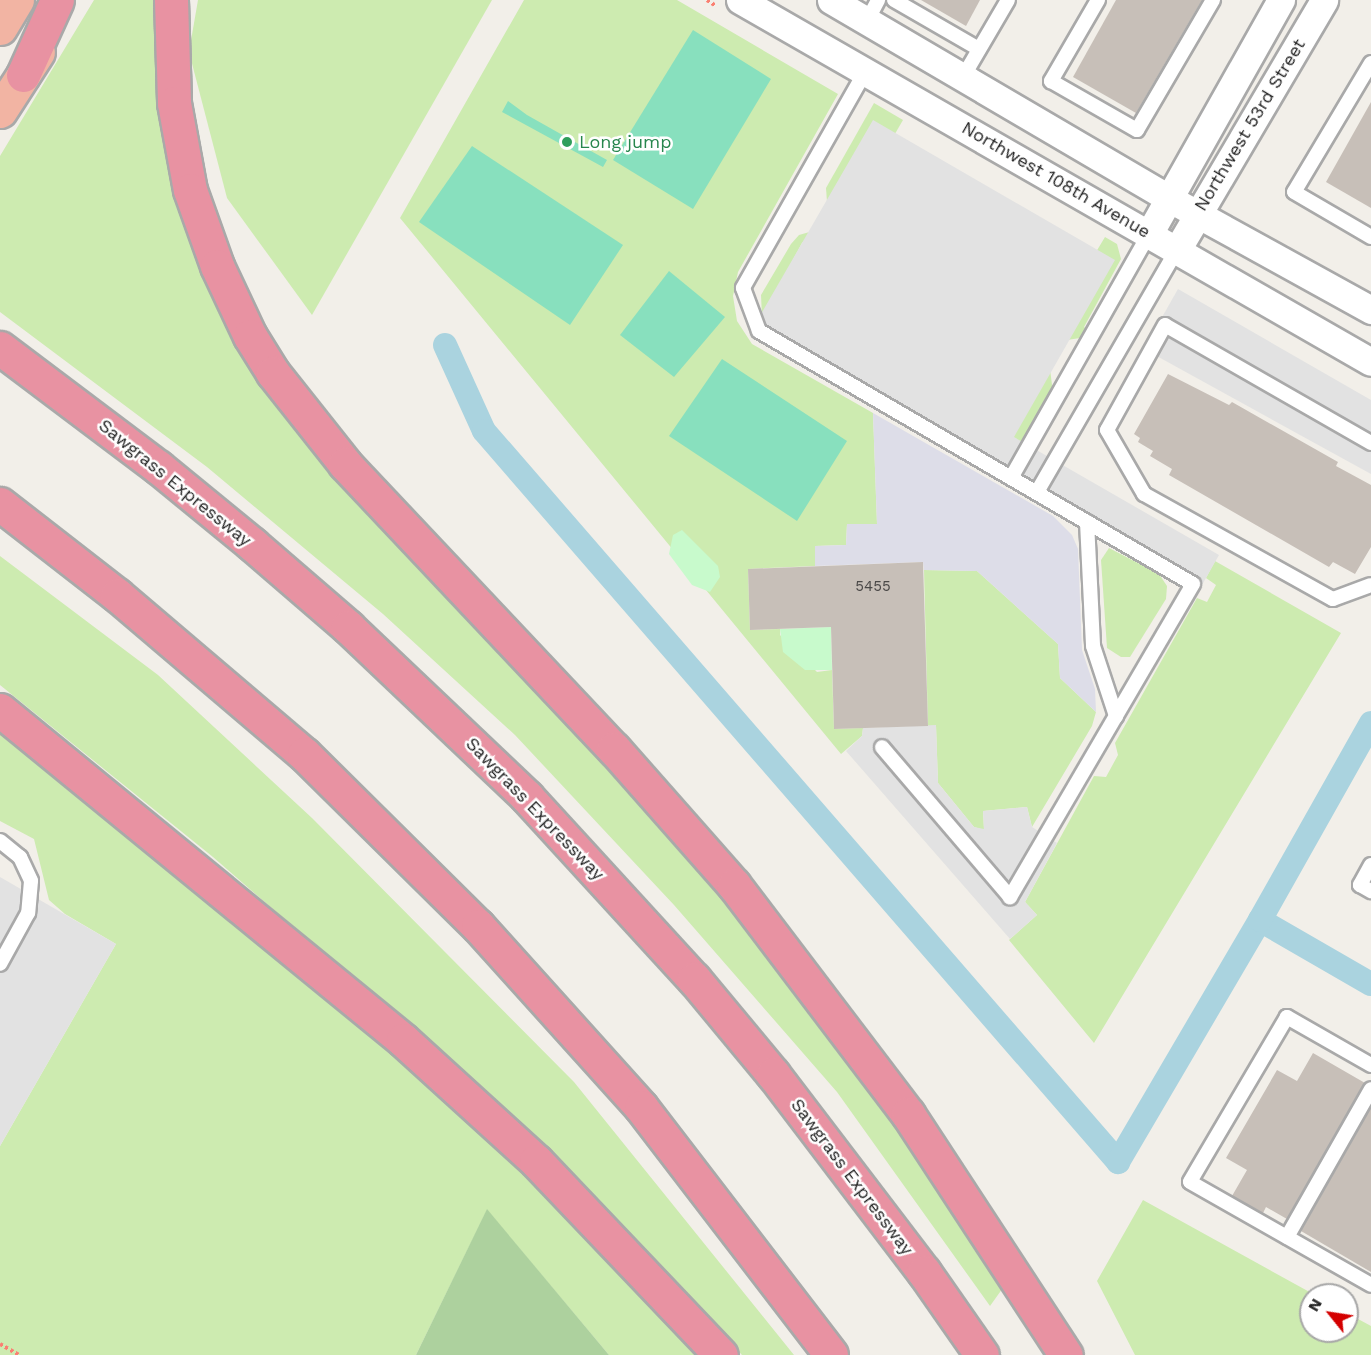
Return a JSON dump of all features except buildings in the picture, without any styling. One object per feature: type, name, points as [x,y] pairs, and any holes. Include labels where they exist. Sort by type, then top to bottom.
[{"type":"highway","points":[[0,28],[17,0]]},
{"type":"highway","points":[[23,75],[57,0]]},
{"type":"highway","points":[[0,111],[70,0]]},
{"type":"highway","points":[[171,0],[174,103],[190,190],[221,275],[250,336],[273,373],[345,464],[614,749],[741,894],[908,1114],[1066,1355]]},
{"type":"highway","name":"Sawgrass Expressway","points":[[0,348],[158,467],[252,544],[356,635],[527,797],[694,979],[773,1074],[883,1217],[982,1355]]},
{"type":"highway","points":[[0,504],[117,595],[304,754],[462,910],[641,1107],[831,1355]]},
{"type":"highway","points":[[0,710],[404,1040],[536,1161],[721,1355]]},
{"type":"street","name":"Northwest 108th Avenue","points":[[740,0],[1371,362]]},
{"type":"street","points":[[831,0],[873,10],[963,77],[1170,199],[1371,310]]},
{"type":"street","name":"Northwest 53rd Street","points":[[1149,234],[1281,0]]},
{"type":"street","name":"Northwest 53rd Street","points":[[1177,250],[1324,0]]},
{"type":"lane","points":[[894,0],[979,50]]},
{"type":"lane","points":[[963,77],[1008,0]]},
{"type":"lane","points":[[1098,0],[1052,81],[1137,130],[1212,0]]},
{"type":"lane","points":[[1371,63],[1294,192],[1371,237]]},
{"type":"lane","points":[[865,72],[743,288],[759,331],[1193,584],[1010,897],[882,747]]},
{"type":"lane","points":[[1011,478],[1149,234]]},
{"type":"lane","points":[[1037,492],[1177,250]]},
{"type":"lane","points":[[1371,443],[1165,325],[1107,430],[1144,494],[1333,599],[1371,585]]},
{"type":"lane","points":[[1087,522],[1093,646],[1116,716]]},
{"type":"lane","points":[[0,841],[20,857],[31,881],[28,913],[0,964]]},
{"type":"lane","points":[[1371,865],[1360,885],[1371,891]]},
{"type":"lane","points":[[1371,1065],[1287,1017],[1190,1182],[1371,1285]]},
{"type":"lane","points":[[1287,1237],[1371,1089]]},
{"type":"path","points":[[0,1344],[19,1355]]},
{"type":"green space","points":[[94,0],[165,0],[163,22],[242,333],[726,891],[1010,1278],[990,1306],[837,1092],[674,905],[515,735],[383,614],[207,467],[0,312],[0,156]]},
{"type":"green space","points":[[198,0],[492,0],[312,315],[227,198],[189,52]]},
{"type":"green space","points":[[524,0],[677,0],[838,94],[738,272],[733,296],[737,321],[752,344],[873,413],[877,524],[847,524],[846,545],[815,546],[815,566],[748,569],[750,630],[780,629],[780,635],[817,672],[832,670],[834,729],[863,728],[862,736],[841,754],[400,218]]},
{"type":"green space","points":[[693,30],[771,79],[693,209],[613,160]]},
{"type":"green space","name":"Long jump","points":[[508,101],[527,115],[607,160],[603,167],[502,112]]},
{"type":"green space","points":[[874,103],[903,120],[885,151],[827,202],[826,188]]},
{"type":"green space","points":[[472,146],[623,245],[570,325],[419,222]]},
{"type":"green space","points":[[813,231],[802,243],[762,317],[761,295],[791,244],[799,235]]},
{"type":"green space","points":[[1105,237],[1117,244],[1121,259],[1084,327],[1089,331],[1080,338],[1067,340],[1090,262]]},
{"type":"green space","points":[[669,271],[725,317],[674,377],[620,335]]},
{"type":"green space","points":[[722,359],[847,441],[797,521],[669,436]]},
{"type":"green space","points":[[1050,369],[1053,393],[1020,449],[994,415]]},
{"type":"green space","points":[[682,530],[718,566],[720,577],[710,592],[692,585],[669,554],[673,535]]},
{"type":"green space","points":[[1109,548],[1159,574],[1167,586],[1166,599],[1130,657],[1121,657],[1107,648],[1101,560]]},
{"type":"green space","points":[[0,556],[158,675],[312,818],[574,1082],[794,1355],[742,1355],[537,1139],[213,857],[0,685]]},
{"type":"green space","points":[[1215,561],[1341,633],[1094,1043],[1009,940],[1037,915],[1025,902],[1094,776],[1106,777],[1118,755],[1115,743],[1197,598],[1207,602],[1216,585],[1206,578]]},
{"type":"green space","points":[[924,570],[977,571],[1058,644],[1060,678],[1096,712],[1092,726],[1032,827],[1027,807],[983,811],[984,830],[974,827],[938,783],[936,726],[928,726]]},
{"type":"green space","points":[[831,627],[832,670],[805,670],[783,652],[780,629]]},
{"type":"green space","points":[[0,728],[466,1110],[707,1355],[609,1355],[487,1210],[416,1355],[0,1355],[0,1146],[116,944],[65,914],[49,900],[34,839],[0,821]]},
{"type":"green space","points":[[1143,1200],[1299,1286],[1299,1343],[1359,1343],[1359,1320],[1371,1326],[1371,1355],[1135,1355],[1097,1281]]},
{"type":"green space","points":[[487,1209],[609,1355],[416,1355]]},
{"type":"shaded area","points":[[873,120],[1115,260],[1014,437],[1219,555],[1202,585],[766,328],[761,314]]},
{"type":"shaded area","points":[[1178,289],[1371,400],[1371,474],[1144,349]]},
{"type":"shaded area","points":[[873,413],[1053,516],[1072,535],[1078,549],[1082,650],[1095,689],[1096,712],[1060,678],[1058,644],[977,571],[924,570],[923,562],[815,566],[815,546],[846,545],[847,524],[877,524]]},
{"type":"shaded area","points":[[936,725],[938,783],[974,827],[984,829],[983,811],[1027,807],[1032,827],[1057,843],[1025,902],[1037,915],[1010,939],[846,751],[862,736],[863,728]]},
{"type":"shaded area","points":[[0,877],[116,944],[0,1146]]},
{"type":"waterway","points":[[445,345],[484,431],[1118,1162],[1260,920],[1371,984]]},
{"type":"waterway","points":[[1260,920],[1371,723]]},
{"type":"place","name":"Long jump","points":[[567,142]]}]
